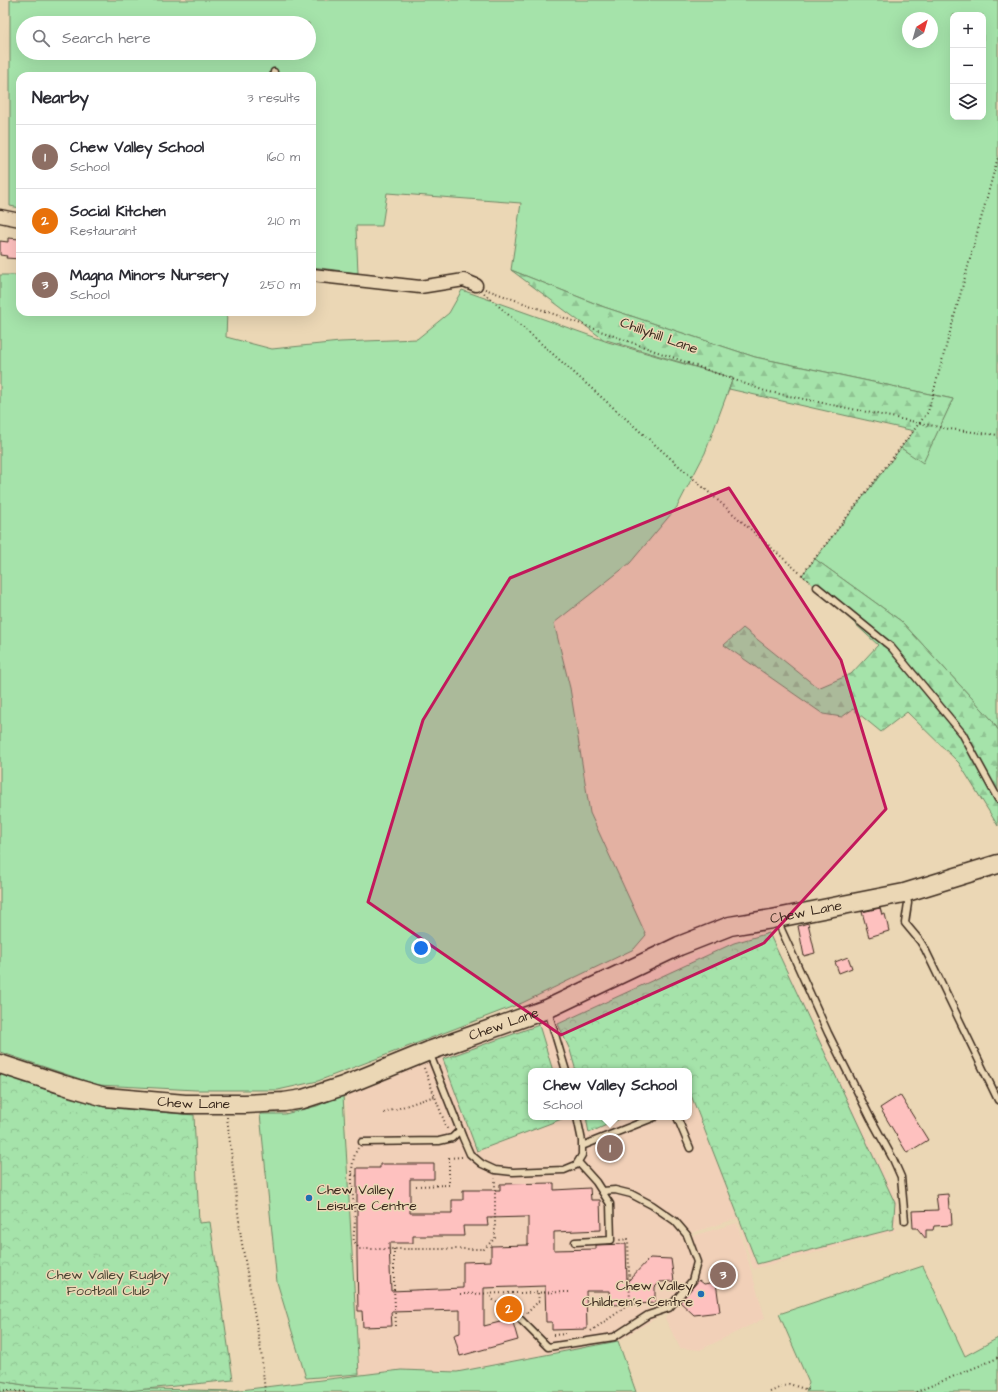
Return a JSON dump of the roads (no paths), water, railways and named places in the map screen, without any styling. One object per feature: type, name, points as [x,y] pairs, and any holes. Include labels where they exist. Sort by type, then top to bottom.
[{"type":"main road","name":"Chew Lane","points":[[0,1064],[64,1086],[105,1097],[186,1104],[284,1102],[303,1099],[343,1086],[424,1053],[547,1009],[686,943],[730,926],[906,892],[998,864]]},
{"type":"street","points":[[0,216],[16,219]]},
{"type":"street","points":[[316,275],[420,287],[464,280],[476,285]]},
{"type":"lane","points":[[817,587],[891,648],[962,734],[998,799]]},
{"type":"lane","points":[[906,892],[908,903],[905,923],[925,949],[998,1100]]},
{"type":"lane","points":[[776,918],[828,1033],[901,1177],[905,1221]]},
{"type":"lane","points":[[547,1009],[565,1068]]},
{"type":"lane","points":[[424,1053],[470,1154],[482,1164],[495,1170],[513,1172],[564,1170],[576,1165],[582,1155],[582,1146],[577,1120]]},
{"type":"lane","points":[[582,1146],[647,1120]]},
{"type":"lane","points":[[678,1120],[690,1148]]},
{"type":"lane","points":[[362,1142],[440,1141],[450,1138],[460,1130]]},
{"type":"lane","points":[[575,1242],[611,1240],[610,1204],[596,1182],[578,1162]]},
{"type":"lane","points":[[521,1320],[548,1347],[614,1336],[648,1315],[669,1308],[692,1281],[697,1262],[687,1235],[675,1221],[652,1205],[631,1194],[615,1190],[602,1192]]},
{"type":"place","name":"Chew Valley School","points":[[610,1148]]},
{"type":"place","name":"Chew Valley Leisure Centre","points":[[309,1198]]},
{"type":"place","name":"Magna Minors Nursery","points":[[723,1275]]},
{"type":"place","name":"Chew Valley Children's Centre","points":[[701,1294]]},
{"type":"place","name":"Social Kitchen","points":[[509,1309]]},
{"type":"park label","name":"Chew Valley Rugby Football Club","points":[[108,1284]]}]
